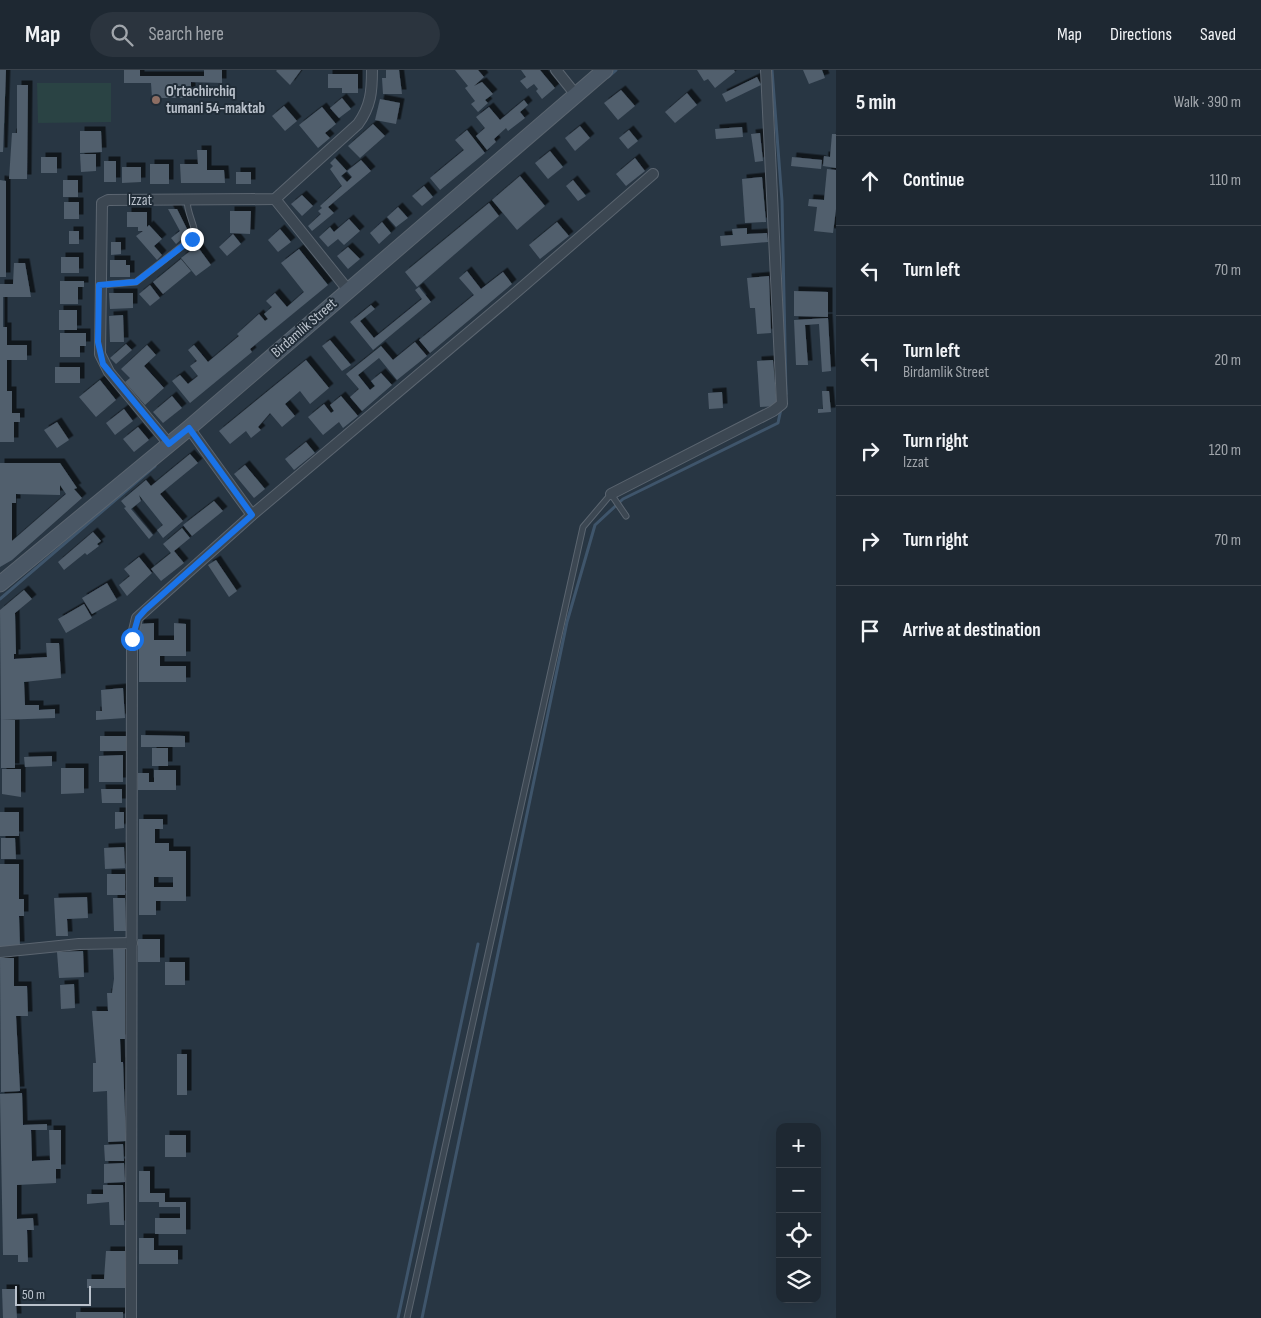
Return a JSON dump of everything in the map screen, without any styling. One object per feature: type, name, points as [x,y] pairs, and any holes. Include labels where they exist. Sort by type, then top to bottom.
[{"type":"street","points":[[348,290],[274,199],[358,124],[371,100],[372,70]]},
{"type":"street","points":[[556,70],[576,95]]},
{"type":"street","name":"Birdamlik Street","points":[[0,584],[189,428],[605,70]]},
{"type":"street","points":[[611,494],[773,411],[782,404],[766,70]]},
{"type":"street","points":[[131,1318],[133,627],[145,610],[252,515],[513,295],[652,174]]},
{"type":"street","name":"Izzat","points":[[169,444],[103,364],[98,342],[100,206],[104,201],[274,199]]},
{"type":"street","points":[[189,428],[252,515]]},
{"type":"street","points":[[0,952],[79,944],[132,943]]},
{"type":"lane","points":[[99,285],[136,282],[194,236],[195,230],[187,213],[187,200]]},
{"type":"lane","points":[[407,1318],[582,527],[611,494],[626,516]]},
{"type":"green space","points":[[37,83],[111,83],[111,122],[38,123]]},
{"type":"building","points":[[0,70],[6,70],[3,152],[0,152]]},
{"type":"building","points":[[124,70],[140,70],[140,76],[204,76],[204,70],[222,70],[222,83],[191,82],[191,98],[152,98],[151,83],[124,83]]},
{"type":"building","points":[[277,70],[301,70],[290,85]]},
{"type":"building","points":[[386,70],[399,70],[402,94],[383,94],[382,78],[386,78]]},
{"type":"building","points":[[455,70],[478,70],[484,77],[474,86],[482,82],[493,94],[485,100],[488,103],[478,112],[471,104],[475,101],[465,88],[468,86]]},
{"type":"building","points":[[521,70],[540,70],[555,88],[542,99],[536,91],[538,89],[534,84],[527,89],[520,81],[526,77]]},
{"type":"building","points":[[697,70],[734,70],[735,72],[715,88],[708,79],[704,81]]},
{"type":"building","points":[[803,70],[822,70],[825,78],[809,84]]},
{"type":"building","points":[[328,74],[358,74],[358,93],[342,93],[342,88],[328,88]]},
{"type":"building","points":[[757,77],[761,85],[726,102],[722,94]]},
{"type":"building","points":[[17,85],[28,85],[27,179],[9,179],[12,133],[17,133]]},
{"type":"building","points":[[621,90],[635,106],[618,120],[604,103]]},
{"type":"building","points":[[687,93],[697,105],[675,123],[665,112]]},
{"type":"building","points":[[342,98],[351,109],[339,118],[330,108]]},
{"type":"building","points":[[380,99],[400,103],[396,124],[375,120]]},
{"type":"building","points":[[524,100],[528,105],[520,112],[525,118],[508,131],[506,128],[494,139],[496,142],[487,150],[476,136],[485,128],[476,117],[489,107],[500,120]]},
{"type":"building","points":[[284,106],[297,121],[285,131],[272,116]]},
{"type":"building","points":[[322,107],[336,124],[325,133],[330,138],[318,148],[299,125]]},
{"type":"building","points":[[373,124],[385,136],[360,158],[348,146]]},
{"type":"building","points":[[580,126],[590,138],[575,151],[565,138]]},
{"type":"building","points":[[742,127],[743,137],[716,139],[715,129]]},
{"type":"building","points":[[467,130],[485,153],[440,190],[430,178],[464,150],[455,140]]},
{"type":"building","points":[[629,130],[638,141],[628,149],[619,138]]},
{"type":"building","points":[[80,131],[101,131],[102,152],[80,153]]},
{"type":"building","points":[[760,133],[763,161],[755,162],[751,134]]},
{"type":"building","points":[[832,134],[836,134],[836,168],[823,166],[824,156],[830,157]]},
{"type":"building","points":[[197,150],[207,150],[207,170],[224,170],[225,183],[181,183],[180,164],[198,164]]},
{"type":"building","points":[[550,151],[563,167],[548,179],[535,163]]},
{"type":"building","points":[[80,154],[96,154],[96,171],[81,172]]},
{"type":"building","points":[[41,157],[57,157],[57,173],[41,173]]},
{"type":"building","points":[[792,157],[822,160],[821,169],[791,166]]},
{"type":"building","points":[[335,158],[347,171],[361,160],[371,171],[328,207],[334,213],[312,231],[308,226],[321,214],[318,211],[322,208],[320,206],[342,186],[330,169],[333,166],[330,163]],"holes":[[[347,171],[352,177],[347,182],[341,176]]]},
{"type":"building","points":[[635,158],[645,171],[626,186],[616,174]]},
{"type":"building","points":[[104,161],[116,161],[116,182],[104,182]]},
{"type":"building","points":[[150,164],[169,164],[169,184],[150,184]]},
{"type":"building","points":[[122,167],[141,167],[141,182],[122,183]]},
{"type":"building","points":[[827,169],[836,170],[836,209],[833,233],[814,231],[817,207],[808,206],[809,199],[824,200]]},
{"type":"building","points":[[236,172],[251,172],[251,184],[236,184]]},
{"type":"building","points":[[520,176],[545,206],[517,230],[492,200]]},
{"type":"building","points":[[762,177],[766,222],[745,223],[742,179]]},
{"type":"building","points":[[0,180],[6,181],[6,277],[0,277]]},
{"type":"building","points":[[63,180],[78,180],[78,197],[63,197]]},
{"type":"building","points":[[573,180],[586,196],[578,201],[566,186]]},
{"type":"building","points":[[424,186],[433,197],[422,206],[412,196]]},
{"type":"building","points":[[302,195],[313,206],[302,216],[291,204]]},
{"type":"building","points":[[64,202],[79,202],[79,219],[64,219]]},
{"type":"building","points":[[489,203],[499,216],[417,287],[405,272]]},
{"type":"building","points":[[398,207],[408,218],[396,227],[387,217]]},
{"type":"building","points":[[168,209],[177,209],[189,233],[176,244],[171,238],[180,231]]},
{"type":"building","points":[[230,211],[251,211],[250,234],[230,233]]},
{"type":"building","points":[[127,212],[147,212],[147,227],[149,225],[162,239],[154,246],[162,255],[157,260],[136,236],[143,231],[138,231],[138,227],[127,227]]},
{"type":"building","points":[[349,219],[360,231],[344,245],[338,239],[328,247],[319,237],[330,227],[334,232]]},
{"type":"building","points":[[382,222],[391,233],[379,244],[370,233]]},
{"type":"building","points":[[557,222],[569,236],[540,259],[529,245]]},
{"type":"building","points":[[747,228],[747,234],[767,233],[768,242],[721,246],[720,236],[733,235],[732,229]]},
{"type":"building","points":[[280,229],[291,242],[278,252],[268,240]]},
{"type":"building","points":[[69,231],[79,231],[79,244],[69,244]]},
{"type":"building","points":[[233,234],[241,244],[227,256],[219,247]]},
{"type":"building","points":[[111,242],[121,242],[121,254],[111,255]]},
{"type":"building","points":[[197,246],[211,265],[196,276],[181,258]]},
{"type":"building","points":[[348,247],[360,259],[348,269],[337,256]]},
{"type":"building","points":[[299,249],[328,285],[250,349],[252,352],[190,403],[172,381],[180,375],[188,384],[198,376],[190,366],[197,361],[188,350],[194,345],[208,362],[239,336],[237,334],[259,314],[265,321],[268,319],[264,314],[272,307],[266,301],[275,293],[287,307],[304,292],[281,263]]},
{"type":"building","points":[[61,257],[79,257],[79,273],[61,273]]},
{"type":"building","points":[[181,259],[191,271],[163,294],[153,282]]},
{"type":"building","points":[[110,260],[126,260],[126,265],[130,265],[130,277],[110,277]]},
{"type":"building","points":[[14,263],[25,263],[31,297],[3,297],[3,327],[7,327],[7,345],[27,345],[27,360],[7,360],[7,391],[12,391],[12,413],[20,413],[20,422],[14,422],[14,442],[0,442],[0,284],[13,284]]},
{"type":"building","points":[[467,271],[481,289],[503,272],[512,284],[430,353],[419,340],[474,295],[459,278]]},
{"type":"building","points":[[769,276],[771,333],[757,334],[755,308],[750,308],[747,278]]},
{"type":"building","points":[[60,281],[84,281],[84,287],[78,287],[78,304],[60,304]]},
{"type":"building","points":[[150,285],[160,298],[150,306],[139,294]]},
{"type":"building","points":[[419,287],[431,302],[373,350],[350,322],[371,305],[375,309],[360,321],[374,338],[422,299],[415,290]]},
{"type":"building","points":[[794,291],[828,292],[828,317],[794,316]]},
{"type":"building","points":[[109,293],[133,293],[133,308],[110,309]]},
{"type":"building","points":[[59,310],[77,310],[77,330],[59,330]]},
{"type":"building","points":[[123,315],[124,342],[110,342],[109,316]]},
{"type":"building","points":[[828,318],[831,371],[822,372],[819,324],[805,325],[808,365],[796,365],[794,320]]},
{"type":"building","points":[[60,333],[86,333],[86,346],[80,346],[80,357],[60,357]]},
{"type":"building","points":[[330,340],[351,365],[342,371],[322,346]]},
{"type":"building","points":[[415,342],[427,356],[397,380],[379,358],[358,375],[370,390],[375,386],[371,381],[381,373],[392,385],[362,411],[350,397],[359,389],[346,374],[381,346],[393,360]]},
{"type":"building","points":[[126,344],[132,350],[116,364],[110,358]]},
{"type":"building","points":[[147,345],[156,355],[144,366],[164,388],[145,405],[125,382],[130,378],[121,369]]},
{"type":"building","points":[[306,360],[329,388],[310,404],[300,391],[285,404],[295,416],[282,427],[270,413],[258,427],[261,430],[251,438],[246,431],[230,444],[219,431]]},
{"type":"building","points":[[773,360],[777,406],[760,407],[757,361]]},
{"type":"building","points":[[55,367],[80,367],[80,383],[55,383]]},
{"type":"building","points":[[100,380],[116,400],[96,417],[79,397]]},
{"type":"building","points":[[822,391],[829,391],[831,412],[818,413],[818,409],[823,409]]},
{"type":"building","points":[[722,392],[723,408],[709,409],[708,393]]},
{"type":"building","points":[[172,396],[182,408],[163,423],[153,412]]},
{"type":"building","points":[[341,396],[358,416],[343,428],[339,422],[323,435],[308,417],[324,404],[331,413],[334,411],[330,405]]},
{"type":"building","points":[[124,409],[133,421],[115,435],[106,423]]},
{"type":"building","points":[[57,422],[69,440],[57,448],[44,430]]},
{"type":"building","points":[[138,427],[149,440],[134,452],[123,439]]},
{"type":"building","points":[[306,442],[315,453],[294,470],[285,459]]},
{"type":"building","points":[[190,454],[198,463],[160,494],[183,521],[163,538],[157,530],[163,525],[139,495],[141,501],[131,509],[153,535],[149,539],[124,508],[126,507],[121,501],[146,480],[151,486]]},
{"type":"building","points":[[0,463],[60,463],[77,488],[74,489],[82,498],[12,560],[0,567]],"holes":[[[60,485],[66,494],[12,541],[12,503],[16,503],[16,494],[60,495]]]},
{"type":"building","points":[[245,465],[265,489],[254,498],[234,474]]},
{"type":"building","points":[[214,501],[223,511],[192,536],[183,525]]},
{"type":"building","points":[[182,528],[190,538],[174,551],[184,563],[161,581],[151,569],[171,553],[163,544]]},
{"type":"building","points":[[93,532],[101,541],[97,544],[99,546],[87,555],[85,553],[64,570],[58,562]]},
{"type":"building","points":[[139,557],[152,573],[127,596],[119,585],[130,576],[124,569]]},
{"type":"building","points":[[216,560],[237,591],[229,597],[208,565]]},
{"type":"building","points":[[107,583],[117,600],[92,614],[82,598]]},
{"type":"building","points":[[24,590],[32,599],[15,613],[16,654],[14,654],[14,659],[47,657],[46,643],[59,643],[61,678],[24,682],[25,705],[39,705],[39,710],[55,709],[55,718],[1,720],[0,610]]},
{"type":"building","points":[[84,604],[92,618],[66,633],[58,619]]},
{"type":"building","points":[[154,623],[154,640],[174,640],[174,623],[186,624],[186,656],[160,656],[160,666],[186,666],[186,682],[139,682],[139,624]]},
{"type":"building","points":[[123,688],[125,718],[96,720],[96,711],[102,711],[101,690]]},
{"type":"building","points":[[1,720],[15,720],[15,768],[1,768]]},
{"type":"building","points":[[141,735],[185,736],[185,747],[141,747]]},
{"type":"building","points":[[100,736],[126,736],[126,751],[100,751]]},
{"type":"building","points":[[152,748],[168,748],[168,766],[152,766]]},
{"type":"building","points":[[123,755],[123,782],[99,782],[99,756]]},
{"type":"building","points":[[52,756],[52,766],[25,767],[24,757]]},
{"type":"building","points":[[61,768],[84,768],[84,793],[61,794]]},
{"type":"building","points":[[2,769],[21,769],[21,797],[2,794]]},
{"type":"building","points":[[154,770],[176,770],[176,790],[138,790],[138,773],[149,773],[149,782],[154,782]]},
{"type":"building","points":[[101,789],[122,789],[122,803],[102,803]]},
{"type":"building","points":[[0,812],[19,812],[19,836],[0,836]]},
{"type":"building","points":[[115,812],[124,812],[124,828],[115,829]]},
{"type":"building","points":[[139,819],[163,819],[163,829],[155,829],[155,843],[169,843],[169,851],[186,851],[186,901],[156,901],[156,915],[139,915]],"holes":[[[154,877],[173,877],[173,887],[154,887]]]},
{"type":"building","points":[[1,838],[15,838],[16,859],[1,859]]},
{"type":"building","points":[[124,847],[125,868],[105,869],[104,848]]},
{"type":"building","points":[[0,864],[19,864],[19,899],[24,899],[24,916],[19,916],[20,946],[0,946]]},
{"type":"building","points":[[107,874],[125,874],[125,895],[107,895]]},
{"type":"building","points":[[87,897],[88,918],[67,919],[68,936],[56,936],[54,898]]},
{"type":"building","points":[[113,898],[125,898],[126,931],[114,931]]},
{"type":"building","points":[[138,939],[160,939],[160,962],[138,962]]},
{"type":"building","points":[[113,949],[125,949],[125,1039],[120,1039],[121,1062],[123,1062],[126,1141],[108,1142],[107,1091],[93,1092],[93,1063],[96,1063],[92,1011],[108,1011],[107,993],[112,993],[114,979]]},
{"type":"building","points":[[83,951],[84,977],[59,978],[57,952]]},
{"type":"building","points":[[0,958],[14,958],[14,986],[27,986],[28,1016],[16,1016],[20,1091],[1,1092]]},
{"type":"building","points":[[165,962],[185,962],[185,985],[165,985]]},
{"type":"building","points":[[74,984],[75,1008],[61,1009],[60,985]]},
{"type":"building","points":[[177,1054],[187,1054],[187,1095],[177,1095]]},
{"type":"building","points":[[22,1093],[23,1125],[47,1124],[47,1130],[31,1130],[32,1161],[50,1160],[49,1130],[61,1130],[61,1169],[56,1169],[56,1183],[17,1185],[17,1219],[33,1218],[34,1230],[27,1230],[28,1262],[18,1262],[18,1255],[3,1255],[0,1094]]},
{"type":"building","points":[[165,1135],[186,1135],[186,1157],[165,1157]]},
{"type":"building","points":[[123,1144],[124,1161],[105,1161],[104,1145]]},
{"type":"building","points":[[124,1163],[125,1182],[104,1183],[104,1164]]},
{"type":"building","points":[[139,1171],[150,1171],[150,1193],[165,1193],[165,1202],[186,1202],[186,1234],[155,1234],[155,1218],[180,1218],[180,1207],[159,1207],[159,1202],[139,1202]]},
{"type":"building","points":[[103,1185],[123,1185],[124,1225],[110,1225],[109,1202],[87,1204],[87,1194],[103,1194]]},
{"type":"building","points":[[139,1238],[154,1238],[154,1250],[178,1250],[178,1264],[139,1264]]},
{"type":"building","points":[[106,1251],[125,1251],[125,1288],[87,1288],[87,1279],[104,1279]]},
{"type":"building","points":[[2,1289],[15,1289],[17,1318],[3,1318]]},
{"type":"building","points":[[76,1312],[123,1312],[123,1318],[76,1318]]},
{"type":"waterway","points":[[608,77],[616,70]]},
{"type":"waterway","points":[[772,70],[782,201],[786,394]]},
{"type":"waterway","points":[[422,1318],[567,622],[595,525],[623,499],[778,423],[781,409]]},
{"type":"waterway","points":[[0,599],[155,466]]},
{"type":"waterway","points":[[398,1318],[478,944]]},
{"type":"place","name":"O'rtachirchiq tumani 54-maktab","points":[[156,100]]},
{"type":"route","points":[[132,639],[133,627],[145,610],[252,515],[189,428],[169,444],[109,372],[103,364],[100,354],[98,342],[99,285],[136,282],[192,239]]}]
